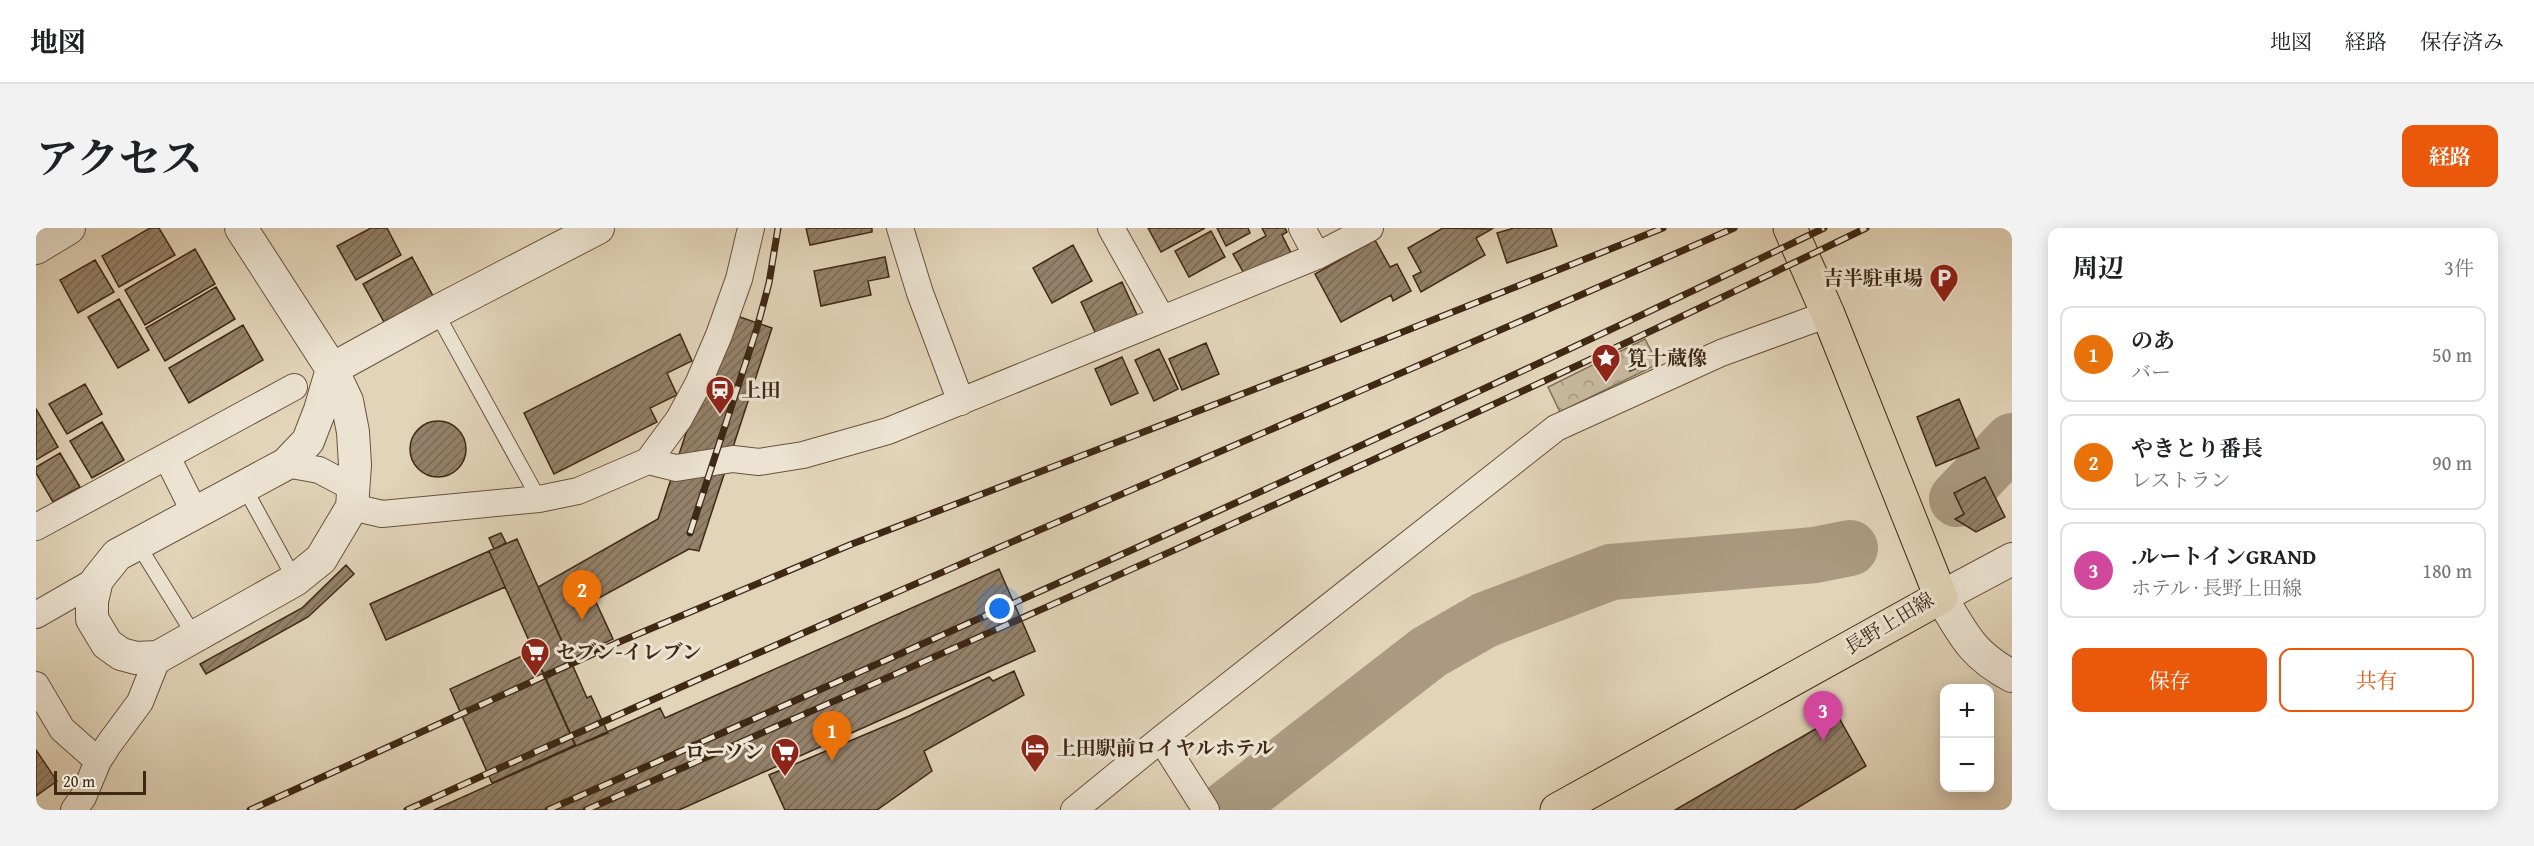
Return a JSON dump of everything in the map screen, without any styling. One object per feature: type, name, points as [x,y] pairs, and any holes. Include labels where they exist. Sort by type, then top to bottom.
[{"type":"main road","name":"長野上田線","points":[[1557,810],[1941,597],[1828,314],[1790,228]]},
{"type":"street","points":[[36,248],[69,228]]},
{"type":"street","points":[[97,579],[92,601],[92,619],[107,644],[121,654],[136,658],[158,657],[295,580],[321,559],[352,497],[353,432],[347,401],[332,369],[241,228]]},
{"type":"street","points":[[36,615],[97,579],[117,555],[286,464],[308,441],[332,369],[598,228]]},
{"type":"street","points":[[286,464],[318,470],[352,497],[382,514],[539,499],[578,491],[648,461],[679,419],[698,384],[739,279],[751,228]]},
{"type":"street","points":[[900,228],[920,293],[961,402]]},
{"type":"street","points":[[1111,228],[1162,319]]},
{"type":"street","points":[[1302,228],[1317,256]]},
{"type":"street","points":[[648,461],[676,468],[733,459],[759,462],[803,455],[888,431],[1317,256],[1370,228]]},
{"type":"street","points":[[1074,810],[1556,428],[1721,353],[1828,314]]},
{"type":"street","points":[[36,527],[294,387]]},
{"type":"street","points":[[167,457],[195,513]]},
{"type":"street","points":[[2012,559],[1941,597],[1968,644],[1991,665],[2012,676]]},
{"type":"street","points":[[74,810],[83,797],[99,761],[140,702],[158,657]]},
{"type":"street","points":[[36,686],[62,729],[99,761]]},
{"type":"street","points":[[1161,739],[1205,808]]},
{"type":"lane","points":[[436,312],[539,499]]},
{"type":"lane","points":[[244,487],[295,580]]},
{"type":"lane","points":[[137,543],[194,635]]},
{"type":"green space","points":[[1645,339],[1658,364],[1560,412],[1548,387]]},
{"type":"building","points":[[150,228],[159,228],[175,255],[119,287],[102,256]]},
{"type":"building","points":[[371,228],[387,228],[401,255],[356,280],[337,246]]},
{"type":"building","points":[[806,228],[872,228],[872,232],[810,245]]},
{"type":"building","points":[[1148,228],[1205,228],[1161,252]]},
{"type":"building","points":[[1217,228],[1248,228],[1250,233],[1226,246]]},
{"type":"building","points":[[1262,228],[1285,228],[1287,232],[1282,235],[1291,253],[1246,277],[1233,254],[1266,236]]},
{"type":"building","points":[[1443,228],[1492,229],[1476,238],[1485,255],[1421,292],[1413,276],[1421,272],[1408,248]]},
{"type":"building","points":[[1514,228],[1551,228],[1557,246],[1507,263],[1497,233]]},
{"type":"building","points":[[1211,231],[1225,257],[1189,277],[1175,251]]},
{"type":"building","points":[[1375,240],[1390,267],[1397,264],[1411,291],[1393,301],[1391,295],[1341,322],[1315,274]]},
{"type":"building","points":[[1073,245],[1092,281],[1052,303],[1033,268]]},
{"type":"building","points":[[195,249],[215,284],[145,325],[125,290]]},
{"type":"building","points":[[412,257],[433,296],[384,322],[363,284]]},
{"type":"building","points":[[885,257],[889,277],[868,281],[871,295],[821,306],[814,271]]},
{"type":"building","points":[[95,260],[114,292],[78,313],[60,280]]},
{"type":"building","points":[[1122,282],[1137,315],[1096,334],[1081,302]]},
{"type":"building","points":[[216,287],[235,319],[165,361],[146,328]]},
{"type":"building","points":[[119,299],[149,350],[118,368],[88,317]]},
{"type":"building","points":[[737,316],[772,328],[699,551],[689,549],[595,600],[613,639],[570,660],[538,587],[658,519],[687,430],[715,378]]},
{"type":"building","points":[[243,325],[263,360],[189,403],[169,368]]},
{"type":"building","points":[[680,334],[692,361],[667,373],[677,395],[650,408],[657,422],[554,474],[524,413]]},
{"type":"building","points":[[1206,343],[1219,374],[1182,390],[1169,359]]},
{"type":"building","points":[[1159,349],[1178,389],[1154,401],[1135,360]]},
{"type":"building","points":[[1122,357],[1138,393],[1111,405],[1095,369]]},
{"type":"building","points":[[1636,360],[1639,367],[1630,371],[1627,365]]},
{"type":"building","points":[[85,384],[102,414],[67,434],[49,404]]},
{"type":"building","points":[[1959,399],[1979,448],[1936,466],[1917,417]]},
{"type":"building","points":[[36,409],[58,447],[36,460]]},
{"type":"building","points":[[433,421],[443,421],[458,429],[464,438],[466,449],[464,460],[458,469],[443,477],[433,477],[422,472],[415,465],[410,454],[410,444],[415,433],[422,426]]},
{"type":"building","points":[[102,422],[124,460],[92,478],[70,441]]},
{"type":"building","points":[[60,453],[80,487],[53,502],[36,473],[36,467]]},
{"type":"building","points":[[1985,477],[2005,517],[1976,532],[1955,519],[1964,514],[1954,493]]},
{"type":"building","points":[[501,533],[506,543],[494,549],[489,538]]},
{"type":"building","points":[[517,539],[587,698],[591,696],[608,733],[576,746],[489,551]]},
{"type":"building","points":[[489,551],[505,587],[386,640],[370,604]]},
{"type":"building","points":[[346,565],[354,574],[308,617],[206,674],[200,664],[302,608]]},
{"type":"building","points":[[999,569],[1035,651],[679,810],[434,810],[660,708],[665,718]]},
{"type":"building","points":[[533,651],[575,745],[492,783],[450,689]]},
{"type":"building","points":[[1014,671],[1024,695],[924,751],[932,771],[877,810],[785,810],[769,775],[909,716],[989,677],[993,681]]},
{"type":"building","points":[[1838,716],[1866,766],[1794,810],[1675,810]]},
{"type":"building","points":[[36,750],[57,781],[36,796]]},
{"type":"waterway","points":[[1957,499],[2012,441]]},
{"type":"waterway","points":[[1225,810],[1429,652],[1485,620],[1611,572],[1815,555],[1850,548]]},
{"type":"railway","points":[[690,533],[757,328],[769,283],[778,228]]},
{"type":"railway","points":[[250,810],[619,642],[852,544],[1380,341],[1663,228]]},
{"type":"railway","points":[[407,810],[904,589],[1734,228]]},
{"type":"railway","points":[[548,810],[1348,452],[1824,228]]},
{"type":"railway","points":[[586,810],[908,669],[1389,453],[1866,228]]},
{"type":"place","name":"吉半駐車場","points":[[1944,304]]},
{"type":"place","name":"筧十蔵像","points":[[1606,384]]},
{"type":"place","name":"上田","points":[[720,416]]},
{"type":"place","name":"やきとり番長","points":[[582,620]]},
{"type":"place","name":"セブン-イレブン","points":[[535,678]]},
{"type":"place","name":".ルートインGRAND","points":[[1823,741]]},
{"type":"place","name":"のあ","points":[[832,761]]},
{"type":"place","name":"上田駅前ロイヤルホテル","points":[[1035,774]]},
{"type":"place","name":"ローソン","points":[[785,778]]}]
